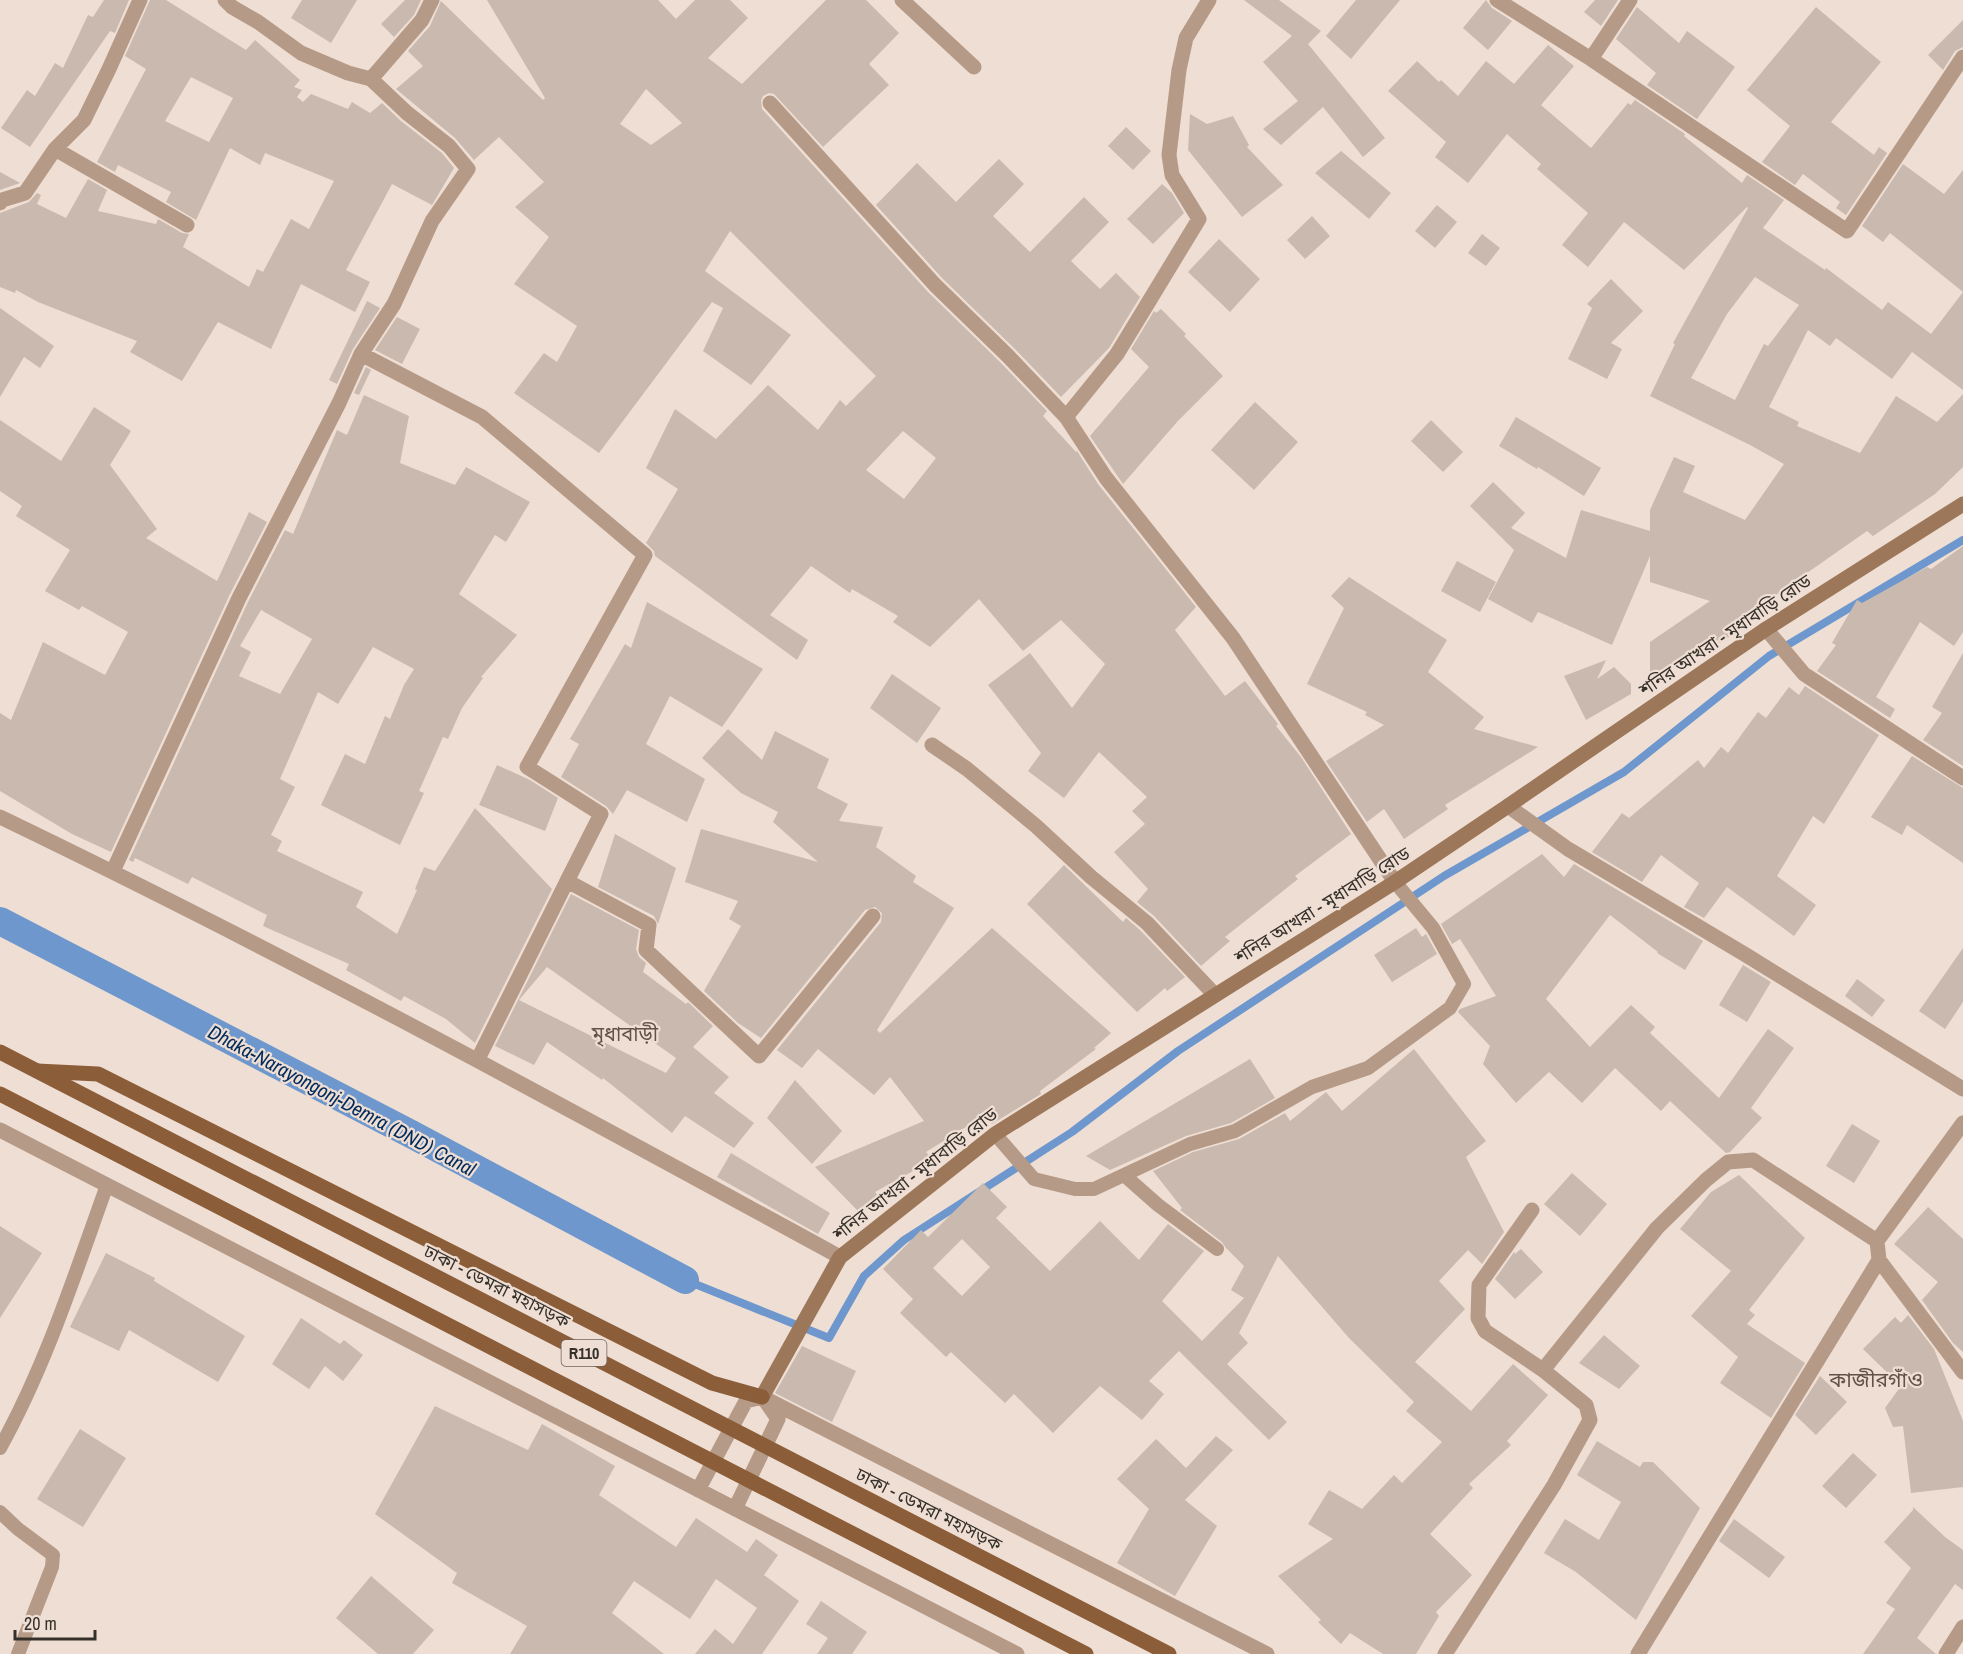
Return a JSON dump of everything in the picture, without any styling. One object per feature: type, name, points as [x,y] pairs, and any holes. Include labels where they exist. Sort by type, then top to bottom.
[{"type":"main road","name":"শনির আখরা - মৃধাবাড়ি রোড","points":[[762,1397],[840,1257],[999,1139],[1215,995],[1395,882],[1771,635],[1963,504]]},
{"type":"main road","name":"ঢাকা - ডেমরা মহাসড়ক","points":[[0,1052],[1169,1654]]},
{"type":"main road","points":[[37,1071],[98,1074],[712,1383],[762,1397]]},
{"type":"main road","name":"R110","points":[[0,1094],[1086,1654]]},
{"type":"street","points":[[0,203],[2,200],[25,193],[55,149],[84,120],[114,60],[140,0]]},
{"type":"street","points":[[113,871],[239,598],[339,403],[361,354],[394,304],[432,221],[468,169],[449,146],[407,113],[371,78],[348,73],[302,53],[225,0]]},
{"type":"street","points":[[371,78],[422,20],[432,0]]},
{"type":"street","points":[[902,0],[974,67]]},
{"type":"street","points":[[1066,417],[1117,354],[1199,219],[1172,175],[1169,155],[1179,70],[1186,38],[1209,0]]},
{"type":"street","points":[[1497,0],[1591,58],[1847,231],[1963,57]]},
{"type":"street","points":[[1591,58],[1630,0]]},
{"type":"street","points":[[770,103],[935,285],[1008,356],[1066,417],[1106,478],[1233,638],[1395,882]]},
{"type":"street","points":[[55,149],[187,225]]},
{"type":"street","points":[[361,354],[482,417],[645,555],[527,767],[601,814],[478,1059]]},
{"type":"street","points":[[1771,635],[1804,674],[1963,778]]},
{"type":"street","points":[[932,745],[1002,797],[1091,877],[1147,923],[1215,995]]},
{"type":"street","points":[[1509,806],[1568,849],[1746,955],[1963,1089]]},
{"type":"street","points":[[0,817],[113,871],[478,1059],[840,1257]]},
{"type":"street","points":[[567,881],[650,925],[646,950],[759,1056],[873,916]]},
{"type":"street","points":[[1963,1123],[1877,1241],[1879,1260],[1963,1372]]},
{"type":"street","points":[[0,1130],[1017,1654]]},
{"type":"street","points":[[1543,1370],[1657,1228],[1728,1162],[1753,1160],[1877,1241]]},
{"type":"street","points":[[1445,1654],[1554,1485],[1590,1420],[1586,1405],[1543,1370],[1485,1331],[1478,1318],[1479,1285],[1532,1210]]},
{"type":"street","points":[[1638,1654],[1879,1260]]},
{"type":"street","points":[[698,1490],[746,1401],[762,1397],[1266,1654]]},
{"type":"street","points":[[735,1509],[778,1419],[762,1397]]},
{"type":"street","points":[[1947,1654],[1963,1627]]},
{"type":"lane","points":[[999,1139],[1034,1179],[1075,1189],[1094,1189],[1190,1144],[1235,1131],[1312,1087],[1368,1068],[1450,1008],[1464,984],[1433,928],[1395,882]]},
{"type":"lane","points":[[1124,1175],[1158,1205],[1217,1249]]},
{"type":"lane","points":[[0,1448],[53,1334],[107,1185]]},
{"type":"lane","points":[[0,1512],[18,1529],[53,1555],[52,1567],[18,1654]]},
{"type":"building","points":[[104,0],[129,0],[115,33],[110,31],[30,147],[1,128],[27,90],[35,96],[55,63],[63,68],[88,15],[93,17]]},
{"type":"building","points":[[150,0],[166,0],[246,50],[255,40],[300,80],[294,87],[302,90],[297,97],[303,102],[311,94],[348,109],[352,102],[370,113],[382,103],[442,153],[454,168],[432,205],[392,184],[346,270],[370,282],[355,312],[301,284],[271,349],[218,322],[182,381],[130,352],[137,341],[38,302],[16,290],[15,293],[0,287],[0,213],[29,202],[37,193],[41,195],[37,204],[66,218],[88,179],[107,190],[98,211],[156,224],[158,219],[182,233],[189,234],[183,247],[249,287],[257,269],[263,272],[291,219],[309,229],[334,181],[265,153],[260,165],[230,148],[196,220],[166,202],[171,192],[118,165],[115,172],[97,162],[146,69],[125,56]],"holes":[[[191,77],[233,98],[209,142],[165,121]]]},
{"type":"building","points":[[302,0],[357,0],[331,43],[291,18]]},
{"type":"building","points":[[405,0],[421,0],[414,15],[394,37],[381,24]]},
{"type":"building","points":[[487,0],[658,0],[676,19],[695,0],[730,0],[748,18],[708,58],[742,84],[826,0],[866,0],[899,33],[869,64],[889,85],[823,147],[774,94],[769,93],[763,96],[762,109],[928,292],[1047,411],[1043,416],[1077,451],[1098,484],[1196,607],[1175,630],[1225,696],[1245,681],[1301,757],[1351,834],[1295,876],[1298,879],[1225,937],[1230,941],[1201,966],[1154,916],[1137,902],[1148,889],[1114,852],[1145,824],[1132,811],[1147,797],[1099,752],[1064,798],[1028,771],[1041,753],[988,685],[1030,653],[1072,708],[1105,664],[1061,620],[1023,651],[979,599],[930,647],[893,622],[898,616],[852,589],[850,593],[811,566],[770,615],[808,640],[797,660],[655,556],[654,551],[646,543],[678,489],[646,468],[675,409],[716,439],[768,385],[818,430],[840,400],[846,406],[876,376],[730,231],[705,271],[791,335],[751,385],[703,351],[723,308],[712,302],[599,453],[514,393],[544,353],[557,362],[577,326],[514,284],[549,237],[515,207],[544,182],[499,137],[474,160],[455,138],[396,89],[423,66],[408,51],[430,26],[441,1],[543,100],[545,98]],"holes":[[[646,89],[682,123],[651,145],[620,124]],[[903,431],[936,458],[904,499],[866,470]]]},
{"type":"building","points":[[1244,0],[1279,0],[1321,31],[1308,44],[1385,138],[1363,157],[1323,107],[1281,145],[1263,129],[1298,101],[1263,62],[1292,36]]},
{"type":"building","points":[[1356,0],[1400,0],[1351,59],[1326,36]]},
{"type":"building","points":[[1486,0],[1492,8],[1512,21],[1488,50],[1463,28]]},
{"type":"building","points":[[1595,0],[1618,0],[1601,26],[1584,12]]},
{"type":"building","points":[[1637,7],[1679,43],[1687,31],[1735,67],[1697,119],[1647,85],[1656,73],[1616,39]]},
{"type":"building","points":[[1816,7],[1881,62],[1831,122],[1874,155],[1879,147],[1887,153],[1846,215],[1836,208],[1840,202],[1803,174],[1795,185],[1762,162],[1790,126],[1747,90]]},
{"type":"building","points":[[1963,20],[1963,47],[1955,51],[1943,70],[1928,55]]},
{"type":"building","points":[[1548,45],[1574,66],[1541,105],[1591,148],[1628,103],[1631,105],[1635,100],[1685,134],[1684,136],[1742,183],[1747,175],[1784,200],[1763,228],[1825,270],[1826,268],[1882,310],[1888,302],[1931,334],[1963,292],[1963,390],[1912,352],[1892,379],[1836,338],[1830,346],[1808,330],[1769,407],[1799,422],[1797,426],[1860,453],[1896,396],[1937,422],[1963,394],[1963,467],[1935,494],[1873,536],[1867,531],[1747,615],[1753,619],[1720,643],[1718,640],[1650,680],[1650,642],[1710,601],[1650,582],[1650,556],[1612,645],[1538,612],[1532,623],[1488,599],[1514,550],[1470,506],[1493,482],[1525,513],[1511,528],[1566,558],[1581,510],[1650,531],[1650,510],[1674,457],[1695,466],[1683,492],[1745,520],[1784,464],[1650,396],[1675,344],[1673,343],[1748,208],[1684,270],[1624,222],[1588,267],[1562,245],[1588,213],[1537,169],[1541,164],[1507,134],[1468,183],[1435,157],[1446,142],[1388,91],[1417,61],[1458,96],[1486,61],[1514,84]],"holes":[[[1755,277],[1799,305],[1768,346],[1764,344],[1735,400],[1691,378],[1727,314]]]},
{"type":"building","points":[[1190,114],[1207,124],[1233,116],[1249,145],[1247,147],[1283,185],[1242,217],[1188,150]]},
{"type":"building","points":[[1126,127],[1151,151],[1133,170],[1108,146]]},
{"type":"building","points":[[1341,151],[1391,193],[1369,219],[1315,173]]},
{"type":"building","points":[[999,159],[1024,184],[993,216],[1030,252],[1084,197],[1109,222],[1071,261],[1100,289],[1116,273],[1140,297],[1109,348],[1061,397],[942,278],[876,205],[917,163],[956,202]]},
{"type":"building","points":[[1903,164],[1944,194],[1963,170],[1963,292],[1890,233],[1883,242],[1862,226]]},
{"type":"building","points":[[0,172],[20,183],[0,190]]},
{"type":"building","points":[[1162,184],[1172,193],[1184,213],[1153,244],[1127,219]]},
{"type":"building","points":[[1437,205],[1457,222],[1435,248],[1415,231]]},
{"type":"building","points":[[1312,216],[1330,236],[1305,259],[1287,240]]},
{"type":"building","points":[[1482,234],[1500,248],[1486,266],[1468,253]]},
{"type":"building","points":[[1219,239],[1260,279],[1230,312],[1188,272]]},
{"type":"building","points":[[1611,279],[1643,311],[1611,343],[1622,349],[1607,379],[1568,359],[1592,308],[1587,304]]},
{"type":"building","points":[[367,301],[380,308],[353,349],[337,384],[329,380]]},
{"type":"building","points":[[0,308],[54,346],[40,368],[24,357],[0,397]]},
{"type":"building","points":[[1161,309],[1223,376],[1177,422],[1123,484],[1090,436],[1149,367],[1131,349],[1154,311],[1156,313]]},
{"type":"building","points":[[397,317],[420,329],[402,364],[375,350]]},
{"type":"building","points":[[366,367],[371,370],[359,395],[354,393]]},
{"type":"building","points":[[364,395],[409,416],[400,463],[455,485],[466,467],[530,502],[506,542],[495,535],[459,594],[517,635],[481,677],[483,678],[462,708],[448,739],[443,737],[419,791],[424,793],[400,845],[321,805],[345,754],[365,764],[385,716],[390,719],[404,685],[414,669],[373,647],[338,704],[318,692],[280,779],[295,787],[271,835],[282,841],[277,851],[363,892],[356,907],[397,934],[417,890],[415,889],[424,867],[435,871],[475,808],[552,889],[475,1043],[446,1019],[404,996],[401,1001],[346,970],[349,964],[263,926],[267,915],[192,877],[188,884],[135,858],[133,862],[129,860],[248,602],[285,530],[293,534],[337,430],[347,435]],"holes":[[[261,610],[312,639],[280,694],[239,676],[251,652],[240,646]]]},
{"type":"building","points":[[1255,402],[1298,442],[1254,490],[1211,450]]},
{"type":"building","points":[[94,407],[131,431],[110,465],[157,529],[146,538],[217,581],[249,512],[267,522],[230,594],[111,852],[72,834],[0,791],[0,713],[11,720],[43,642],[105,675],[128,632],[82,606],[79,610],[45,591],[70,550],[16,516],[22,506],[0,491],[0,420],[61,461]]},
{"type":"building","points":[[1516,417],[1601,468],[1584,496],[1499,446]]},
{"type":"building","points":[[1431,420],[1463,452],[1443,472],[1411,441]]},
{"type":"building","points":[[1963,546],[1963,632],[1954,646],[1920,622],[1876,697],[1895,709],[1890,718],[1817,671],[1836,645],[1832,643],[1857,600],[1862,603],[1927,567],[1931,569]]},
{"type":"building","points":[[1457,561],[1496,582],[1480,612],[1441,591]]},
{"type":"building","points":[[1349,577],[1447,640],[1428,672],[1484,717],[1474,729],[1538,747],[1445,805],[1448,809],[1404,839],[1384,809],[1367,822],[1326,761],[1384,725],[1365,715],[1367,712],[1307,684],[1344,608],[1331,596]]},
{"type":"building","points":[[647,602],[763,669],[722,727],[670,696],[646,744],[705,779],[687,822],[627,790],[613,814],[606,806],[561,777],[579,744],[570,739],[625,644],[631,648]]},
{"type":"building","points":[[1963,653],[1963,766],[1923,740],[1942,713],[1932,707]]},
{"type":"building","points":[[1606,660],[1597,679],[1614,667],[1631,684],[1631,694],[1586,720],[1564,676]]},
{"type":"building","points":[[892,674],[941,708],[917,743],[870,708]]},
{"type":"building","points":[[1805,686],[1879,735],[1824,824],[1813,816],[1777,876],[1816,905],[1794,936],[1727,887],[1704,918],[1684,907],[1699,883],[1661,855],[1642,882],[1592,852],[1622,813],[1629,818],[1698,760],[1704,768],[1721,747],[1728,753],[1758,712],[1766,718],[1789,687],[1799,695]]},
{"type":"building","points":[[728,729],[762,760],[775,731],[829,759],[817,788],[848,804],[839,821],[883,827],[876,847],[916,876],[913,882],[954,908],[877,1030],[880,1033],[992,928],[1111,1033],[1094,1048],[1096,1049],[1040,1091],[1041,1094],[992,1124],[985,1115],[926,1152],[933,1160],[875,1192],[879,1197],[857,1210],[815,1167],[924,1121],[890,1077],[874,1095],[818,1049],[802,1068],[777,1050],[881,922],[882,913],[875,907],[865,910],[761,1038],[738,1023],[704,991],[741,926],[729,919],[738,901],[685,882],[701,829],[818,862],[773,822],[778,812],[741,793],[702,758]]},
{"type":"building","points":[[1912,756],[1963,788],[1963,863],[1907,825],[1902,835],[1871,817]]},
{"type":"building","points":[[497,765],[530,780],[558,798],[545,831],[479,805]]},
{"type":"building","points":[[615,834],[676,868],[658,924],[654,916],[598,887]]},
{"type":"building","points":[[1542,854],[1564,877],[1574,864],[1703,941],[1685,970],[1657,953],[1610,915],[1546,999],[1590,1047],[1631,1005],[1655,1027],[1650,1033],[1719,1098],[1768,1029],[1794,1048],[1751,1108],[1762,1118],[1730,1152],[1726,1153],[1670,1101],[1661,1111],[1615,1068],[1582,1103],[1549,1072],[1516,1103],[1483,1064],[1490,1046],[1458,1012],[1460,1009],[1496,996],[1460,939],[1452,944],[1441,924]]},
{"type":"building","points":[[1064,865],[1123,922],[1126,918],[1140,930],[1185,977],[1167,991],[1165,988],[1137,1012],[1027,904]]},
{"type":"building","points":[[571,894],[639,930],[636,949],[639,957],[646,963],[643,972],[686,1004],[688,1002],[713,1026],[693,1047],[729,1077],[714,1093],[754,1123],[734,1148],[685,1116],[672,1133],[603,1078],[602,1080],[547,1042],[534,1065],[495,1046]],"holes":[[[547,967],[676,1058],[666,1073],[519,1000]]]},
{"type":"building","points":[[1416,928],[1422,937],[1426,934],[1437,954],[1392,982],[1374,955]]},
{"type":"building","points":[[1963,948],[1963,1002],[1945,1029],[1919,1011]]},
{"type":"building","points":[[1743,965],[1771,982],[1747,1022],[1719,1005]]},
{"type":"building","points":[[1857,979],[1885,1000],[1872,1017],[1845,996]]},
{"type":"building","points":[[1414,1049],[1486,1141],[1466,1157],[1504,1232],[1482,1264],[1468,1250],[1439,1281],[1465,1309],[1415,1362],[1471,1411],[1513,1364],[1548,1395],[1507,1441],[1511,1445],[1469,1484],[1473,1488],[1430,1534],[1472,1575],[1436,1612],[1439,1616],[1416,1654],[1383,1654],[1350,1633],[1341,1644],[1318,1622],[1321,1620],[1278,1576],[1333,1539],[1308,1524],[1329,1490],[1362,1509],[1394,1475],[1402,1483],[1442,1442],[1406,1411],[1414,1402],[1349,1338],[1278,1256],[1239,1333],[1248,1343],[1227,1364],[1287,1422],[1269,1440],[1179,1351],[1149,1381],[1164,1394],[1142,1420],[1100,1386],[1053,1433],[1014,1394],[1005,1403],[951,1352],[946,1357],[900,1313],[913,1299],[883,1269],[921,1230],[928,1237],[983,1183],[1007,1207],[996,1218],[1050,1271],[1100,1221],[1139,1260],[1168,1224],[1204,1251],[1162,1301],[1202,1341],[1244,1298],[1231,1290],[1244,1266],[1222,1242],[1180,1210],[1182,1208],[1153,1171],[1193,1152],[1239,1139],[1285,1113],[1290,1121],[1326,1092],[1342,1111]],"holes":[[[962,1239],[990,1267],[962,1296],[933,1268]]]},
{"type":"building","points":[[1250,1059],[1275,1098],[1231,1123],[1186,1136],[1110,1170],[1086,1156]]},
{"type":"building","points":[[795,1080],[842,1131],[812,1164],[767,1118]]},
{"type":"building","points":[[1852,1124],[1880,1141],[1854,1183],[1826,1166]]},
{"type":"building","points":[[731,1153],[830,1213],[818,1234],[717,1177]]},
{"type":"building","points":[[1572,1173],[1607,1204],[1580,1236],[1544,1204]]},
{"type":"building","points":[[1739,1175],[1805,1238],[1749,1310],[1755,1315],[1747,1324],[1805,1363],[1771,1418],[1720,1383],[1738,1357],[1691,1316],[1731,1271],[1680,1229],[1711,1192]]},
{"type":"building","points":[[1928,1207],[1963,1239],[1963,1352],[1953,1343],[1922,1300],[1938,1282],[1894,1244]]},
{"type":"building","points":[[0,1226],[42,1253],[0,1318]]},
{"type":"building","points":[[1521,1249],[1543,1272],[1515,1299],[1495,1279],[1514,1252],[1515,1254]]},
{"type":"building","points":[[106,1253],[155,1278],[154,1281],[245,1336],[218,1382],[129,1330],[119,1351],[70,1327]]},
{"type":"building","points":[[1908,1315],[1934,1349],[1963,1421],[1963,1487],[1911,1493],[1903,1426],[1893,1427],[1885,1408],[1901,1386],[1863,1349],[1895,1317],[1901,1323]]},
{"type":"building","points":[[301,1318],[340,1344],[344,1340],[363,1355],[343,1381],[325,1366],[309,1389],[272,1364]]},
{"type":"building","points":[[1604,1335],[1640,1366],[1619,1389],[1579,1363]]},
{"type":"building","points":[[802,1346],[856,1371],[832,1422],[775,1393]]},
{"type":"building","points":[[1820,1376],[1847,1402],[1816,1435],[1795,1415]]},
{"type":"building","points":[[435,1406],[528,1450],[542,1424],[615,1466],[599,1495],[676,1547],[696,1518],[747,1552],[756,1539],[778,1555],[764,1575],[799,1601],[762,1654],[695,1654],[715,1629],[733,1644],[757,1608],[716,1579],[690,1619],[634,1581],[612,1613],[664,1654],[510,1654],[527,1626],[452,1583],[457,1573],[375,1514]]},
{"type":"building","points":[[80,1429],[126,1458],[83,1527],[37,1499]]},
{"type":"building","points":[[1216,1436],[1233,1450],[1185,1500],[1217,1526],[1175,1596],[1117,1563],[1149,1509],[1117,1479],[1156,1439],[1186,1468]]},
{"type":"building","points":[[1597,1441],[1640,1467],[1643,1462],[1653,1462],[1700,1508],[1636,1620],[1576,1572],[1544,1553],[1565,1519],[1599,1540],[1621,1502],[1577,1475]]},
{"type":"building","points":[[1853,1453],[1877,1475],[1846,1508],[1822,1486]]},
{"type":"building","points":[[1913,1507],[1945,1537],[1963,1550],[1963,1590],[1955,1584],[1917,1638],[1936,1654],[1863,1654],[1895,1609],[1886,1603],[1911,1568],[1884,1542],[1913,1510]]},
{"type":"building","points":[[1734,1519],[1785,1557],[1769,1578],[1719,1541]]},
{"type":"building","points":[[371,1576],[434,1630],[413,1654],[378,1654],[336,1618]]},
{"type":"building","points":[[821,1601],[867,1632],[852,1654],[817,1654],[828,1638],[806,1624]]},
{"type":"waterway","points":[[685,1280],[829,1338],[864,1276],[904,1240],[1072,1132],[1178,1051],[1444,876],[1624,772],[1769,656],[1963,540]]},
{"type":"waterway","name":"Dhaka-Narayongonj-Demra (DND) Canal","points":[[0,921],[411,1134],[685,1280]]},
{"type":"district","name":"মৃধাবাড়ী","points":[[625,1033]]},
{"type":"district","name":"কাজীরগাঁও","points":[[1876,1379]]}]
